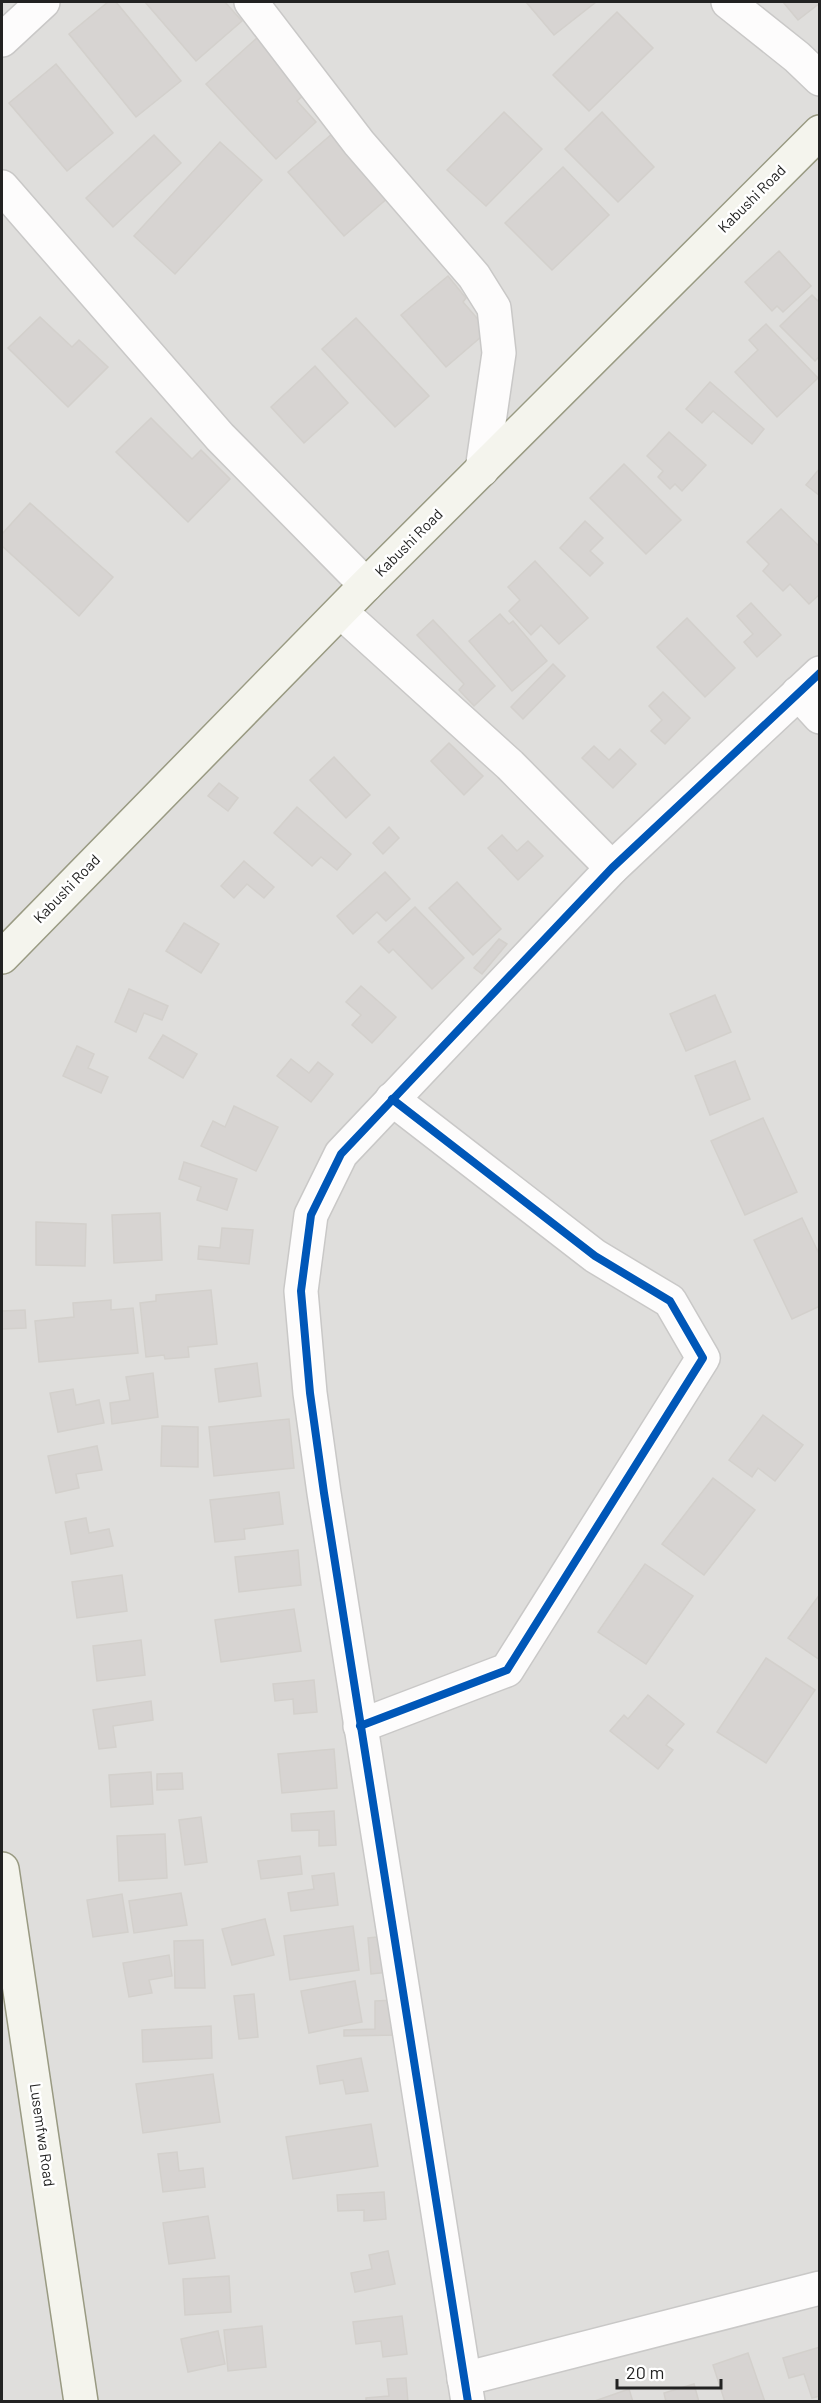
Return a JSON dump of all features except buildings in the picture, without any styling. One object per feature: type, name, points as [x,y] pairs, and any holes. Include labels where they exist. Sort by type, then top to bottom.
[{"type":"main road","name":"Kabushi Road","points":[[2,957],[366,585],[819,132]]},
{"type":"main road","name":"Lusemfwa Road","points":[[2,1869],[81,2402]]},
{"type":"street","points":[[2,40],[43,2]]},
{"type":"street","points":[[251,2],[359,143],[474,276],[494,308],[499,353],[482,470]]},
{"type":"street","points":[[728,2],[797,57],[819,80]]},
{"type":"street","points":[[2,187],[220,437],[366,585]]},
{"type":"street","points":[[341,612],[510,765],[612,868]]},
{"type":"street","points":[[812,694],[612,868],[341,1154],[311,1215],[301,1291],[310,1393],[324,1493],[466,2390],[819,2288]]},
{"type":"street","points":[[360,1726],[507,1670],[703,1358],[670,1301],[595,1256],[392,1099]]},
{"type":"shaded area","points":[[2,2],[819,2],[819,2401],[2,2401]]},
{"type":"cycle path","points":[[468,2402],[310,1393],[301,1291],[311,1215],[341,1154],[612,868],[820,673]]},
{"type":"cycle path","points":[[360,1726],[507,1670],[703,1358],[670,1301],[595,1256],[392,1099]]}]
